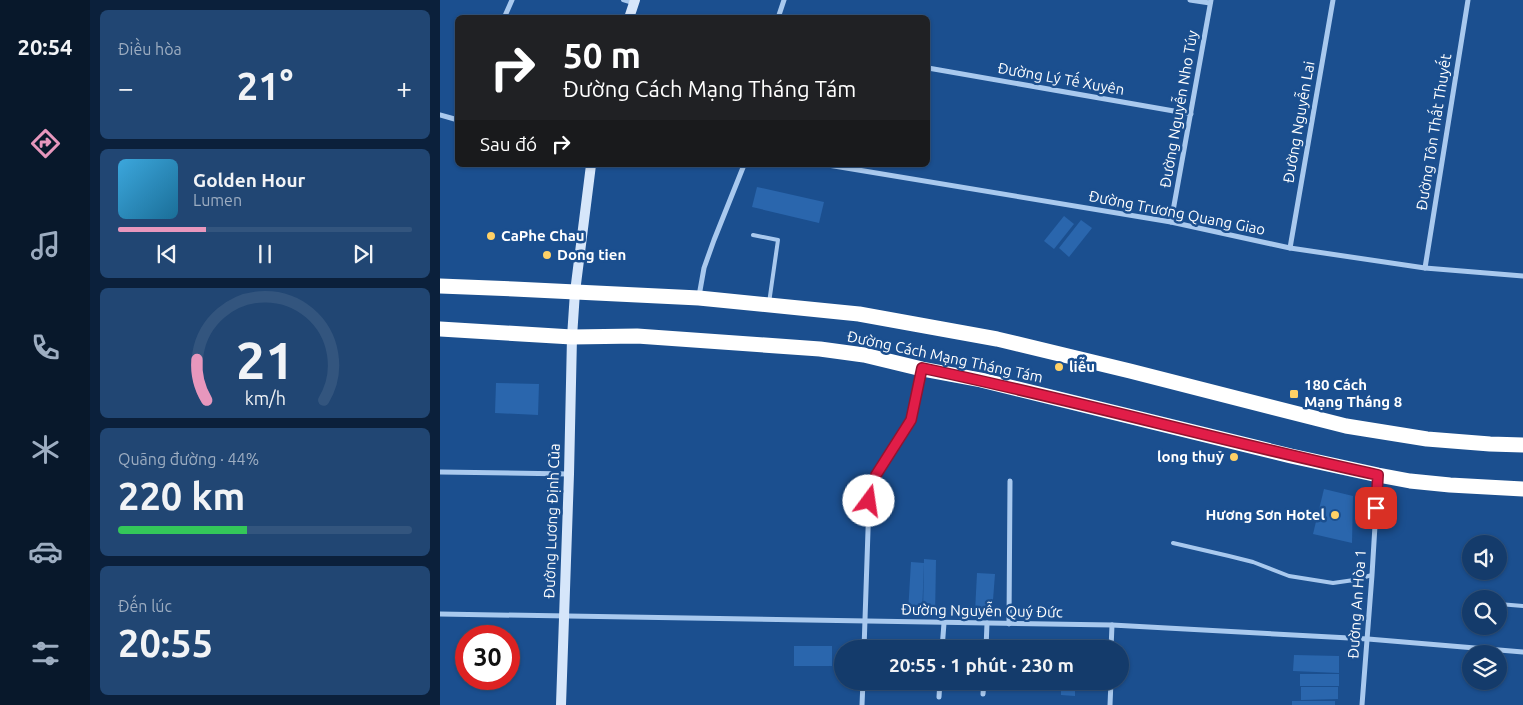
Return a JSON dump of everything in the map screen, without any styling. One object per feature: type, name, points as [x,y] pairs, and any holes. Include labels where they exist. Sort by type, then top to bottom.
[{"type":"highway","name":"Đường Cách Mạng Tháng Tám","points":[[440,286],[699,298],[858,314],[997,339],[1346,426],[1427,439],[1523,445]]},
{"type":"highway","name":"Đường Cách Mạng Tháng Tám","points":[[440,329],[572,338],[637,336],[820,349],[864,355],[991,383],[1291,456],[1378,475],[1410,481],[1450,485],[1523,489]]},
{"type":"street","points":[[505,15],[512,0]]},
{"type":"street","points":[[779,15],[784,0]]},
{"type":"street","points":[[1190,0],[1210,2]]},
{"type":"street","name":"Đường Nguyễn Lai","points":[[1290,248],[1333,0]]},
{"type":"street","name":"Đường Tôn Thất Thuyết","points":[[1425,268],[1468,0]]},
{"type":"street","points":[[629,15],[630,1]]},
{"type":"street","name":"Đường Nguyễn Nho Túy","points":[[1171,222],[1210,2]]},
{"type":"street","name":"Đường Lý Tế Xuyên","points":[[930,68],[1191,114]]},
{"type":"street","points":[[440,115],[455,119]]},
{"type":"street","name":"Đường Lương Định Của","points":[[561,705],[572,338],[591,167]]},
{"type":"street","points":[[699,298],[704,268],[710,249],[743,167]]},
{"type":"street","name":"Đường Trương Quang Giao","points":[[840,167],[1171,222],[1290,248],[1425,268],[1523,276]]},
{"type":"street","points":[[864,640],[869,501],[876,475],[911,420],[922,368]]},
{"type":"street","points":[[440,472],[569,474]]},
{"type":"street","name":"Đường An Hòa 1","points":[[1362,705],[1378,475]]},
{"type":"street","points":[[1009,624],[1010,481]]},
{"type":"street","name":"Đường Nguyễn Quý Đức","points":[[440,614],[1112,625],[1368,639],[1523,652]]},
{"type":"street","points":[[943,640],[944,623]]},
{"type":"street","points":[[986,640],[987,623]]},
{"type":"street","points":[[1111,640],[1112,625]]},
{"type":"street","points":[[862,705],[863,690]]},
{"type":"street","points":[[939,690],[939,698]]},
{"type":"street","points":[[983,690],[983,694]]},
{"type":"street","points":[[1110,705],[1111,690]]},
{"type":"lane","points":[[753,235],[778,240],[769,305]]},
{"type":"lane","points":[[1173,543],[1253,562],[1289,576],[1333,583],[1372,575]]},
{"type":"lane","points":[[1507,605],[1523,606]]},
{"type":"building","points":[[757,187],[824,202],[819,223],[752,207]]},
{"type":"building","points":[[1064,216],[1074,224],[1054,249],[1044,241]]},
{"type":"building","points":[[1081,220],[1092,228],[1069,257],[1059,248]]},
{"type":"building","points":[[496,383],[539,384],[538,415],[495,413]]},
{"type":"building","name":"Hương Sơn Hotel","points":[[1324,489],[1353,496],[1352,543],[1313,534]]},
{"type":"building","points":[[924,559],[936,560],[935,617],[923,616]]},
{"type":"building","points":[[911,562],[924,563],[922,614],[908,613]]},
{"type":"building","points":[[977,573],[995,574],[992,613],[975,612]]},
{"type":"building","points":[[794,646],[832,646],[832,666],[794,666]]},
{"type":"building","points":[[1294,655],[1339,656],[1339,673],[1293,671]]},
{"type":"building","points":[[1300,674],[1339,674],[1339,686],[1300,686]]},
{"type":"building","points":[[1301,687],[1338,687],[1338,699],[1301,700]]},
{"type":"building","points":[[1061,690],[1075,690],[1075,696],[1061,695]]},
{"type":"building","points":[[1292,701],[1335,701],[1335,705],[1292,705]]},
{"type":"place","name":"CaPhe Chau","points":[[491,236]]},
{"type":"place","name":"Dong tien","points":[[547,255]]},
{"type":"place","name":"liễu","points":[[1059,367]]},
{"type":"place","name":"180 Cách Mạng Tháng 8","points":[[1294,394]]},
{"type":"place","name":"long thuỷ","points":[[1234,457]]},
{"type":"place","name":"Hương Sơn Hotel","points":[[1335,515]]},
{"type":"route","points":[[869,501],[876,475],[911,420],[922,368],[982,380],[1291,456],[1378,475],[1376,508]]}]
